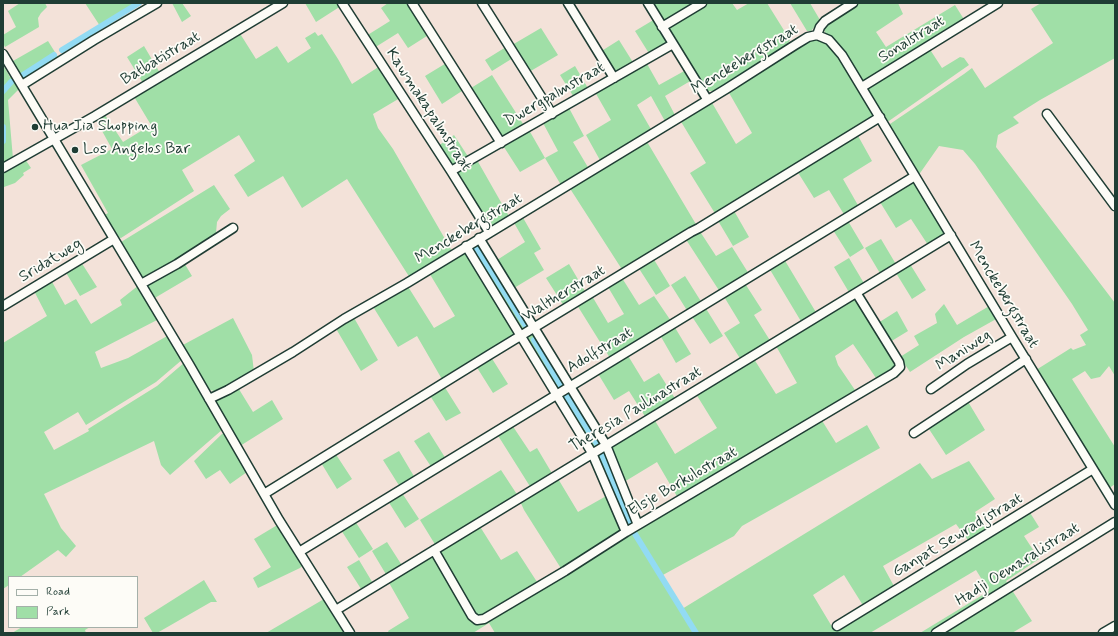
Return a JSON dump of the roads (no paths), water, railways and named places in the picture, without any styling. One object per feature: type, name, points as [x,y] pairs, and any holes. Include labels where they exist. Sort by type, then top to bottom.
[{"type":"street","points":[[22,85],[157,3]]},
{"type":"street","name":"Batbatistraat","points":[[3,168],[55,140],[283,3]]},
{"type":"street","name":"Kawmakapalmstraat","points":[[342,3],[489,232]]},
{"type":"street","points":[[412,3],[501,143]]},
{"type":"street","points":[[482,3],[552,114]]},
{"type":"street","points":[[568,3],[614,78]]},
{"type":"street","points":[[648,3],[707,100]]},
{"type":"street","points":[[662,27],[702,3]]},
{"type":"street","points":[[817,35],[820,27],[825,21],[853,3]]},
{"type":"street","name":"Sonalstraat","points":[[862,87],[998,3]]},
{"type":"street","name":"Menckebergstraat","points":[[209,399],[228,390],[293,352],[344,319],[407,283],[795,45],[817,35],[829,40],[836,47],[862,87],[1115,505]]},
{"type":"street","name":"Dwergpalmstraat","points":[[451,171],[673,44]]},
{"type":"street","points":[[3,54],[141,284],[264,494],[350,633]]},
{"type":"street","points":[[1047,114],[1115,206]]},
{"type":"street","name":"Waltherstraat","points":[[264,494],[880,117]]},
{"type":"street","name":"Adolfstraat","points":[[299,552],[916,176]]},
{"type":"street","points":[[141,284],[177,264],[233,228]]},
{"type":"street","name":"Theresia Paulinastraat","points":[[336,610],[592,453],[857,294],[951,235]]},
{"type":"street","points":[[479,238],[606,445],[638,525]]},
{"type":"street","name":"Sridatweg","points":[[3,306],[114,239]]},
{"type":"street","points":[[466,246],[592,453],[626,532]]},
{"type":"street","name":"Elsje Borkulostraat","points":[[434,550],[472,616],[476,620],[484,619],[565,571],[626,532],[894,373],[900,367],[899,362],[857,294]]},
{"type":"street","name":"Maniweg","points":[[931,389],[967,364],[1012,337]]},
{"type":"street","points":[[914,433],[1026,359]]},
{"type":"street","name":"Ganpat Sewradjstraat","points":[[837,626],[1093,469]]},
{"type":"street","name":"Hadji Oemaralistraat","points":[[936,633],[1115,522]]},
{"type":"street","points":[[1103,633],[1115,626]]},
{"type":"waterway","points":[[62,50],[139,3]]},
{"type":"waterway","points":[[23,75],[54,55]]},
{"type":"waterway","points":[[3,91],[11,82]]},
{"type":"waterway","points":[[3,127],[3,141]]},
{"type":"waterway","points":[[476,247],[525,325]]},
{"type":"waterway","points":[[534,340],[561,386]]},
{"type":"waterway","points":[[566,395],[597,444]]},
{"type":"waterway","points":[[601,452],[629,521]]},
{"type":"waterway","points":[[635,534],[696,633]]},
{"type":"place","name":"Hua Jia Shopping","points":[[35,127]]},
{"type":"place","name":"Los Angelos Bar","points":[[75,150]]}]
